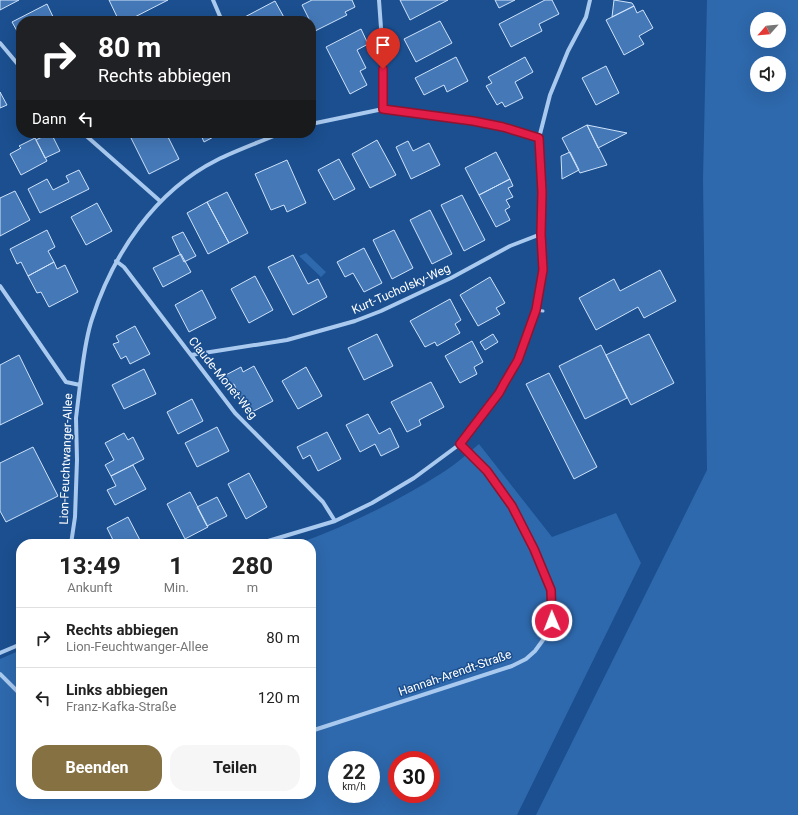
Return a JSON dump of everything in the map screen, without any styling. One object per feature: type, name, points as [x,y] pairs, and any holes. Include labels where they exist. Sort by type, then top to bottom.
[{"type":"street","points":[[213,0],[220,16]]},
{"type":"street","points":[[379,0],[383,56],[383,109]]},
{"type":"street","points":[[275,539],[335,521],[378,500],[414,478],[460,444],[499,393],[518,360],[536,310],[543,270],[541,234],[542,192],[539,138],[550,95],[568,51],[586,17],[590,0]]},
{"type":"street","points":[[0,43],[16,62]]},
{"type":"street","points":[[316,123],[383,109],[473,121],[503,127],[539,138]]},
{"type":"street","points":[[89,138],[160,201]]},
{"type":"street","points":[[80,385],[91,320],[116,261],[127,244],[160,201],[188,178],[216,160],[269,138]]},
{"type":"street","name":"Kurt-Tucholsky-Weg","points":[[191,355],[287,340],[354,321],[382,311],[451,278],[510,246],[541,234]]},
{"type":"street","name":"Claude-Monet-Weg","points":[[116,261],[124,267],[235,413],[323,502],[335,521]]},
{"type":"street","name":"Lion-Feuchtwanger-Allee","points":[[0,286],[66,382],[80,385],[76,418],[77,460],[75,517],[72,539]]},
{"type":"street","name":"Hannah-Arendt-Straße","points":[[316,730],[512,666],[526,659],[535,651],[543,640],[552,621],[551,590],[534,549],[512,506],[492,477],[460,444]]},
{"type":"street","points":[[0,653],[16,646]]},
{"type":"street","points":[[0,674],[16,690]]},
{"type":"lane","points":[[536,310],[543,311]]},
{"type":"shaded area","points":[[707,0],[798,0],[798,815],[536,815],[707,470],[703,179]]},
{"type":"shaded area","points":[[306,253],[326,272],[321,277],[299,256]]},
{"type":"shaded area","points":[[479,444],[552,537],[616,513],[641,563],[517,815],[0,815],[0,659],[16,652],[16,799],[316,799],[316,539],[310,539],[354,521],[391,503],[445,471]]},
{"type":"building","points":[[0,0],[19,0],[0,10]]},
{"type":"building","points":[[109,0],[168,0],[137,16],[117,16]]},
{"type":"building","points":[[312,0],[352,0],[355,7],[345,12],[347,15],[316,30],[316,16],[308,16],[302,5]]},
{"type":"building","points":[[400,0],[448,0],[410,20]]},
{"type":"building","points":[[495,0],[515,0],[499,8]]},
{"type":"building","points":[[545,0],[552,0],[559,14],[539,24],[542,31],[511,47],[499,24]]},
{"type":"building","points":[[614,0],[632,3],[634,6],[612,17]]},
{"type":"building","points":[[275,1],[283,16],[247,16]]},
{"type":"building","points":[[47,4],[53,16],[24,16]]},
{"type":"building","points":[[634,6],[637,13],[643,10],[653,28],[639,36],[644,44],[624,55],[606,20]]},
{"type":"building","points":[[16,20],[16,29],[12,22]]},
{"type":"building","points":[[440,21],[452,43],[416,62],[404,39]]},
{"type":"building","points":[[361,29],[368,44],[357,50],[366,68],[360,71],[367,85],[350,94],[326,47]]},
{"type":"building","points":[[456,57],[468,81],[447,92],[444,85],[424,95],[415,78]]},
{"type":"building","points":[[525,57],[533,72],[515,82],[523,98],[505,107],[502,102],[497,105],[486,86],[492,83],[488,77]]},
{"type":"building","points":[[606,66],[619,93],[596,105],[582,78]]},
{"type":"building","points":[[0,92],[7,105],[0,108]]},
{"type":"building","points":[[587,125],[627,133],[598,148]]},
{"type":"building","points":[[587,125],[607,165],[580,173],[562,138]]},
{"type":"building","points":[[35,138],[47,161],[21,175],[10,154],[21,148],[19,146]]},
{"type":"building","points":[[40,138],[54,138],[60,151],[45,158],[36,140]]},
{"type":"building","points":[[131,138],[168,138],[179,159],[149,174]]},
{"type":"building","points":[[202,138],[212,138],[204,142]]},
{"type":"building","points":[[377,140],[396,175],[370,188],[352,154]]},
{"type":"building","points":[[408,141],[413,151],[429,143],[440,165],[411,179],[396,147]]},
{"type":"building","points":[[496,152],[510,179],[479,195],[465,168]]},
{"type":"building","points":[[570,152],[579,170],[562,179],[561,156]]},
{"type":"building","points":[[339,159],[355,189],[334,200],[318,170]]},
{"type":"building","points":[[287,160],[306,203],[287,212],[284,205],[271,210],[255,174]]},
{"type":"building","points":[[79,170],[89,189],[40,213],[28,189],[47,179],[53,190],[69,182],[66,176]]},
{"type":"building","points":[[510,179],[513,186],[508,188],[513,197],[506,200],[510,207],[505,210],[510,220],[496,227],[479,195]]},
{"type":"building","points":[[15,191],[30,220],[0,236],[0,198]]},
{"type":"building","points":[[227,192],[248,233],[229,243],[207,202]]},
{"type":"building","points":[[462,195],[485,240],[464,251],[441,205]]},
{"type":"building","points":[[207,202],[229,243],[208,254],[187,213]]},
{"type":"building","points":[[97,203],[112,231],[86,245],[71,217]]},
{"type":"building","points":[[430,210],[452,254],[432,264],[410,220]]},
{"type":"building","points":[[47,230],[55,247],[48,251],[54,262],[28,276],[21,262],[17,264],[10,249]]},
{"type":"building","points":[[394,230],[413,268],[392,279],[373,240]]},
{"type":"building","points":[[183,232],[196,256],[184,262],[172,237]]},
{"type":"building","points":[[364,248],[382,283],[364,292],[353,273],[345,277],[337,262]]},
{"type":"building","points":[[181,254],[191,272],[163,287],[153,268]]},
{"type":"building","points":[[293,255],[308,284],[318,279],[327,297],[293,315],[268,267]]},
{"type":"building","points":[[54,262],[57,269],[65,265],[78,292],[49,307],[41,292],[37,293],[28,276]]},
{"type":"building","points":[[660,270],[676,301],[644,318],[638,307],[596,330],[579,298],[614,279],[620,291]]},
{"type":"building","points":[[255,276],[273,310],[249,323],[231,289]]},
{"type":"building","points":[[490,277],[505,303],[496,308],[500,314],[478,326],[460,295]]},
{"type":"building","points":[[202,290],[216,318],[189,332],[175,305]]},
{"type":"building","points":[[450,299],[461,320],[455,324],[460,333],[437,346],[435,342],[425,347],[410,321]]},
{"type":"building","points":[[135,326],[150,354],[130,364],[126,356],[121,359],[113,344],[119,342],[116,336]]},
{"type":"building","points":[[377,334],[393,366],[364,380],[348,348]]},
{"type":"building","points":[[493,334],[498,342],[485,350],[480,342]]},
{"type":"building","points":[[649,334],[674,383],[631,405],[606,355]]},
{"type":"building","points":[[472,341],[483,362],[474,367],[477,374],[460,383],[445,356]]},
{"type":"building","points":[[601,345],[627,398],[585,419],[559,366]]},
{"type":"building","points":[[19,355],[43,404],[0,425],[0,365]]},
{"type":"building","points":[[254,366],[273,401],[252,412],[248,404],[244,406],[234,384],[229,386],[224,376],[241,367],[243,372]]},
{"type":"building","points":[[306,367],[322,396],[298,409],[282,381]]},
{"type":"building","points":[[144,369],[156,394],[124,409],[112,385]]},
{"type":"building","points":[[549,373],[597,467],[574,479],[526,384]]},
{"type":"building","points":[[431,382],[444,407],[419,420],[421,425],[407,432],[391,402]]},
{"type":"building","points":[[192,399],[203,421],[178,434],[167,412]]},
{"type":"building","points":[[368,414],[379,434],[390,428],[399,447],[381,456],[375,444],[360,452],[346,425]]},
{"type":"building","points":[[217,427],[229,451],[197,467],[185,443]]},
{"type":"building","points":[[327,432],[341,459],[318,471],[310,455],[303,459],[297,447]]},
{"type":"building","points":[[124,433],[128,440],[133,437],[144,459],[111,476],[105,465],[114,460],[105,443]]},
{"type":"building","points":[[33,447],[58,496],[6,522],[0,511],[0,463]]},
{"type":"building","points":[[133,465],[146,489],[115,505],[107,490],[116,486],[111,476]]},
{"type":"building","points":[[249,473],[267,507],[246,519],[228,484]]},
{"type":"building","points":[[190,492],[208,527],[185,539],[167,504]]},
{"type":"building","points":[[217,497],[227,516],[207,526],[197,507]]},
{"type":"building","points":[[128,517],[139,539],[112,539],[107,528]]},
{"type":"route","points":[[383,69],[383,109],[473,121],[503,127],[539,138],[542,192],[541,234],[543,270],[536,310],[518,360],[499,393],[460,444],[487,471],[512,506],[534,549],[551,590],[552,621]]}]
